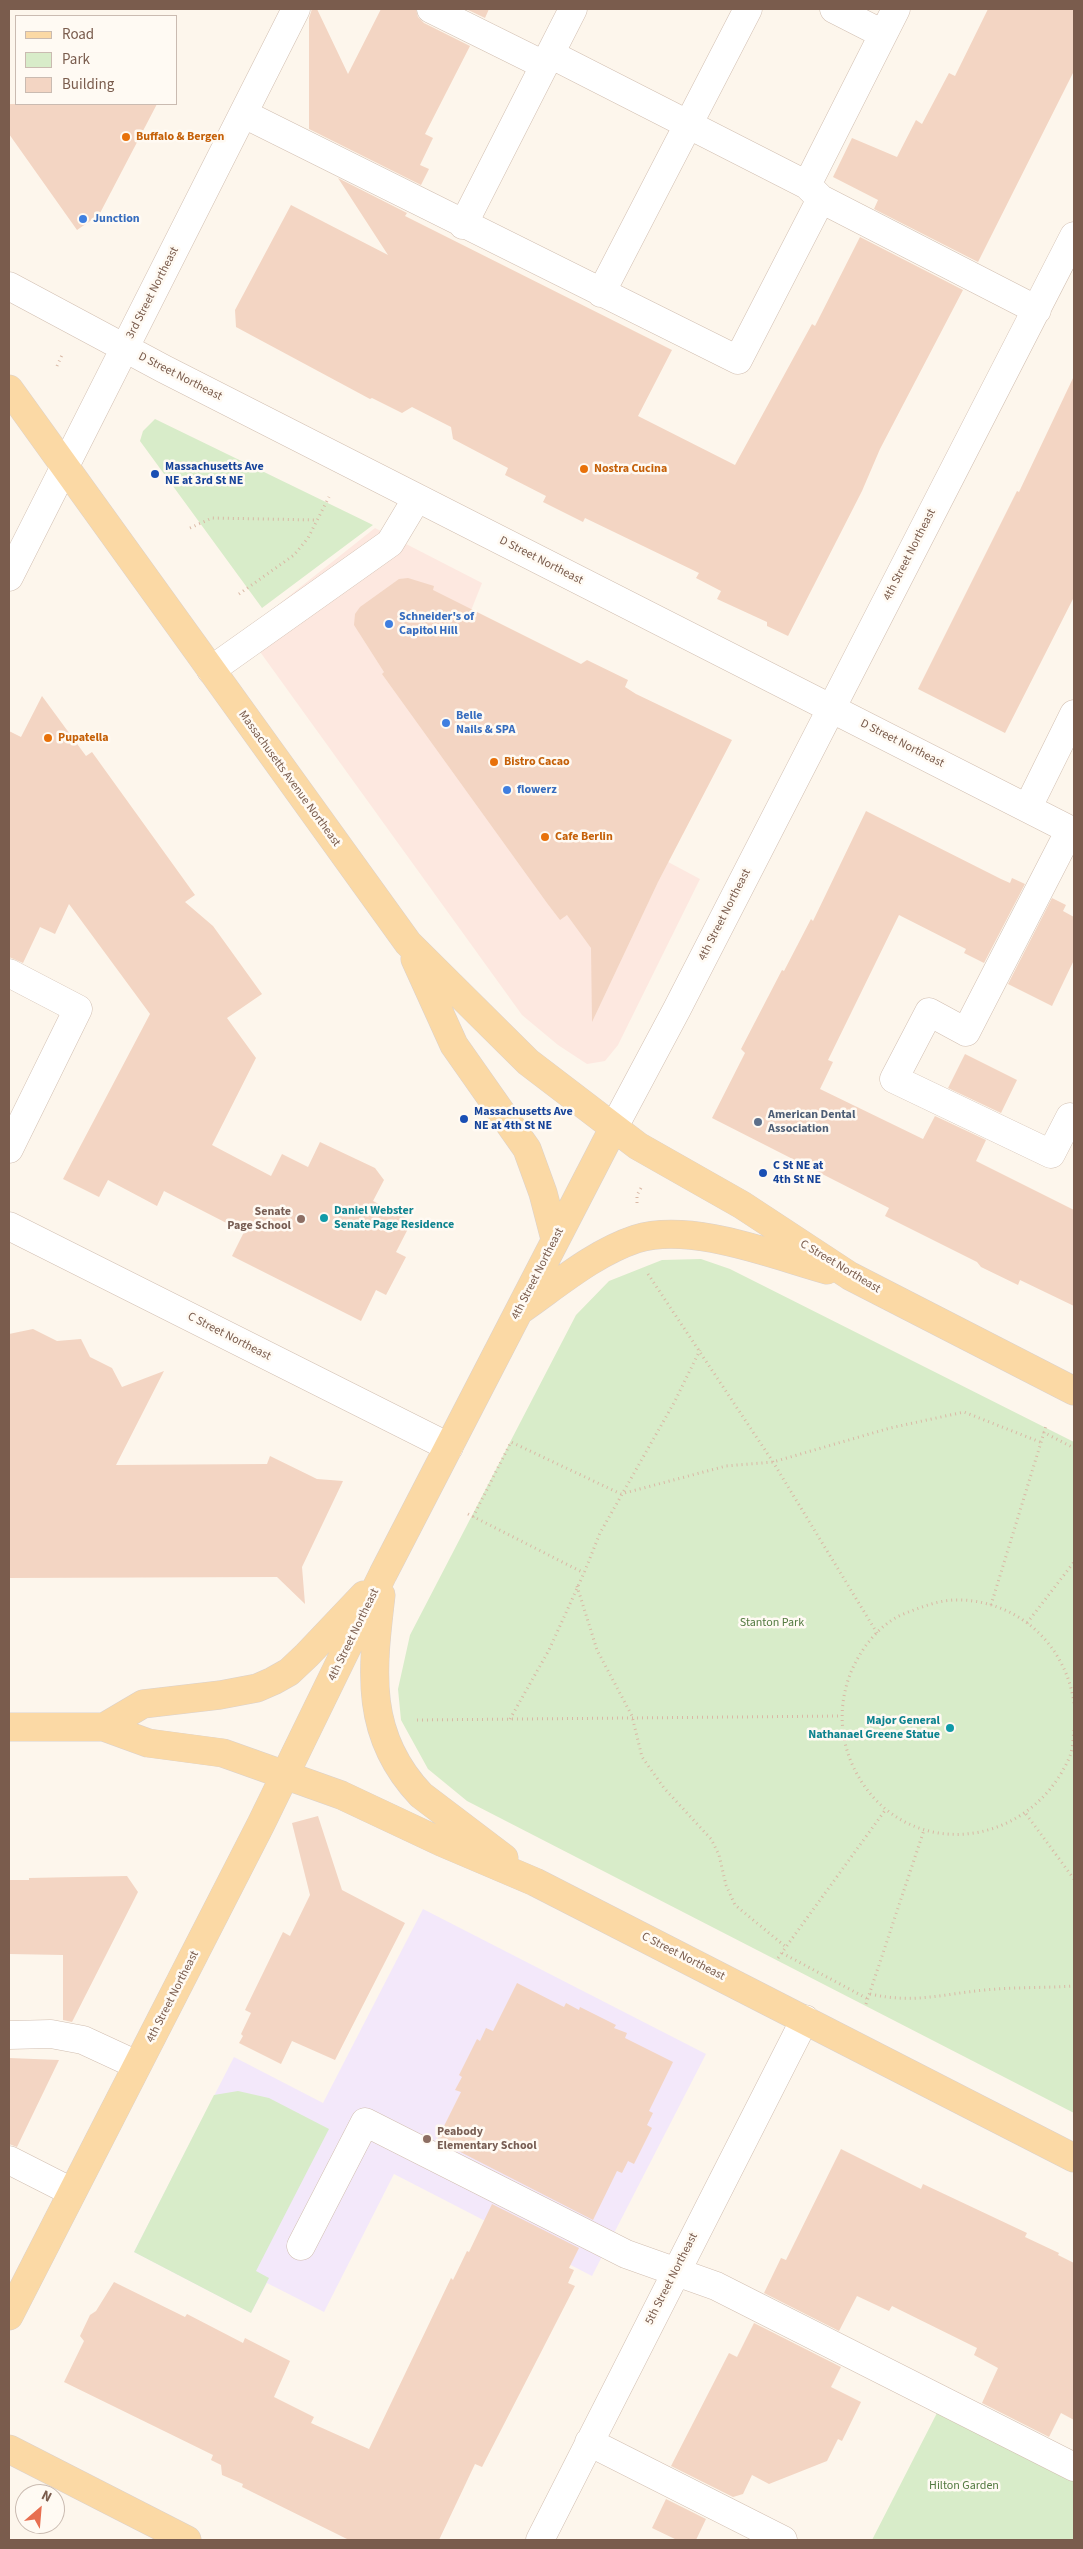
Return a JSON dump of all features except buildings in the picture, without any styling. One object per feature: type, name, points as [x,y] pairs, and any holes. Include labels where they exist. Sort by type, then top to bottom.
[{"type":"main road","name":"Massachusetts Avenue Northeast","points":[[9,389],[408,943],[528,1062],[613,1129]]},
{"type":"main road","points":[[408,943],[454,1045],[527,1149],[544,1194],[555,1240]]},
{"type":"main road","name":"4th Street Northeast","points":[[9,2316],[285,1773],[383,1574],[613,1129]]},
{"type":"main road","name":"C Street Northeast","points":[[613,1129],[657,1158],[742,1205],[850,1276],[1074,1391]]},
{"type":"main road","points":[[519,1311],[596,1258],[634,1240],[657,1235],[687,1235],[718,1240],[850,1276]]},
{"type":"main road","points":[[9,1727],[104,1727],[143,1704],[257,1688],[289,1672],[307,1656],[383,1574]]},
{"type":"main road","points":[[383,1574],[374,1649],[375,1689],[380,1728],[389,1751],[409,1783],[421,1795],[535,1882]]},
{"type":"main road","name":"C Street Northeast","points":[[104,1727],[148,1743],[223,1753],[341,1794],[441,1842],[535,1882],[1074,2158]]},
{"type":"main road","points":[[9,2449],[187,2540]]},
{"type":"street","name":"3rd Street Northeast","points":[[9,577],[296,9]]},
{"type":"street","points":[[431,9],[547,59],[688,124],[1037,310]]},
{"type":"street","points":[[462,225],[574,9]]},
{"type":"street","points":[[601,294],[748,9]]},
{"type":"street","points":[[834,9],[883,34]]},
{"type":"street","points":[[244,114],[462,225],[738,360],[883,34],[896,9]]},
{"type":"street","name":"4th Street Northeast","points":[[613,1129],[1074,236]]},
{"type":"street","name":"D Street Northeast","points":[[9,286],[124,348],[1072,831]]},
{"type":"street","points":[[211,670],[390,543],[417,498]]},
{"type":"street","points":[[1028,808],[1074,714]]},
{"type":"street","points":[[1072,831],[966,1032],[929,1012],[894,1079],[1051,1154],[1070,1117],[1074,1119]]},
{"type":"street","points":[[9,974],[78,1009],[9,1149]]},
{"type":"street","name":"C Street Northeast","points":[[9,1226],[449,1447]]},
{"type":"street","name":"5th Street Northeast","points":[[540,2540],[805,2019]]},
{"type":"street","points":[[9,2035],[51,2034],[83,2040],[137,2066]]},
{"type":"street","points":[[301,2246],[365,2122],[626,2254],[716,2286],[1074,2467]]},
{"type":"street","points":[[9,2160],[72,2192]]},
{"type":"street","points":[[589,2442],[784,2540]]},
{"type":"path","points":[[239,594],[294,555],[308,538],[329,497]]},
{"type":"path","points":[[190,528],[212,518],[317,520]]},
{"type":"path","points":[[638,1212],[637,1194],[644,1182]]},
{"type":"path","points":[[646,1271],[774,1462],[876,1633]]},
{"type":"path","points":[[510,1719],[549,1650],[584,1574],[600,1533],[675,1401],[700,1349]]},
{"type":"path","points":[[473,1517],[511,1442],[621,1494],[726,1466],[774,1462],[890,1428],[964,1412],[1040,1442]]},
{"type":"path","points":[[991,1605],[1046,1426]]},
{"type":"path","points":[[1043,1432],[1074,1448]]},
{"type":"path","points":[[468,1514],[584,1574]]},
{"type":"path","points":[[1027,1623],[1074,1562]]},
{"type":"path","points":[[577,1586],[597,1650],[632,1716],[642,1757],[664,1788],[711,1839],[719,1855],[726,1885],[735,1905],[786,1947]]},
{"type":"path","points":[[1074,1703],[1072,1684],[1058,1654],[1036,1629],[1015,1614],[991,1605],[961,1600],[930,1604],[901,1615],[876,1633],[858,1657],[846,1686],[841,1716],[846,1749],[860,1780],[886,1808],[904,1821],[924,1830],[962,1835],[995,1829],[1026,1814],[1053,1788],[1070,1754],[1074,1730]]},
{"type":"path","points":[[411,1720],[632,1716],[841,1716]]},
{"type":"path","points":[[778,1958],[886,1808]]},
{"type":"path","points":[[1026,1814],[1074,1879]]},
{"type":"path","points":[[866,2004],[924,1830]]},
{"type":"path","points":[[782,1953],[868,1999]]},
{"type":"path","points":[[870,1994],[904,2000],[927,1999],[1000,1988],[1074,1986]]},
{"type":"shaded area","points":[[375,528],[482,583],[468,618],[612,832],[700,879],[618,1045],[605,1061],[587,1064],[558,1045],[522,1015],[245,631]]},
{"type":"shaded area","name":"Peabody Elementary School","points":[[423,1909],[706,2054],[592,2276],[394,2174],[324,2312],[267,2283],[251,2313],[134,2252],[234,2057],[323,2103]]},
{"type":"green space","points":[[155,419],[373,525],[262,608],[140,441],[143,431]]},
{"type":"green space","name":"Stanton Park","points":[[701,1259],[730,1269],[1074,1442],[1074,2113],[467,1801],[428,1769],[401,1720],[398,1689],[410,1635],[576,1315],[609,1281],[662,1260]]},
{"type":"green space","points":[[238,2091],[269,2098],[329,2129],[256,2271],[269,2278],[251,2313],[134,2252],[214,2095]]},
{"type":"green space","name":"Hilton Garden","points":[[938,2411],[1074,2481],[1074,2540],[872,2540]]},
{"type":"place","name":"Buffalo & Bergen","points":[[126,137]]},
{"type":"place","name":"Junction","points":[[83,219]]},
{"type":"place","name":"Nostra Cucina","points":[[584,469]]},
{"type":"place","name":"Massachusetts Ave NE at 3rd St NE","points":[[155,474]]},
{"type":"place","name":"Schneider's of Capitol Hill","points":[[389,624]]},
{"type":"place","name":"Belle Nails & SPA","points":[[446,723]]},
{"type":"place","name":"Pupatella","points":[[48,738]]},
{"type":"place","name":"Bistro Cacao","points":[[494,762]]},
{"type":"place","name":"flowerz","points":[[507,790]]},
{"type":"place","name":"Cafe Berlin","points":[[545,837]]},
{"type":"place","name":"Massachusetts Ave NE at 4th St NE","points":[[464,1119]]},
{"type":"place","name":"American Dental Association","points":[[758,1122]]},
{"type":"place","name":"C St NE at 4th St NE","points":[[763,1173]]},
{"type":"place","name":"Daniel Webster Senate Page Residence","points":[[324,1218]]},
{"type":"place","name":"Senate Page School","points":[[301,1219]]},
{"type":"place","name":"Major General Nathanael Greene Statue","points":[[950,1728]]},
{"type":"place","name":"Peabody Elementary School","points":[[427,2139]]}]
